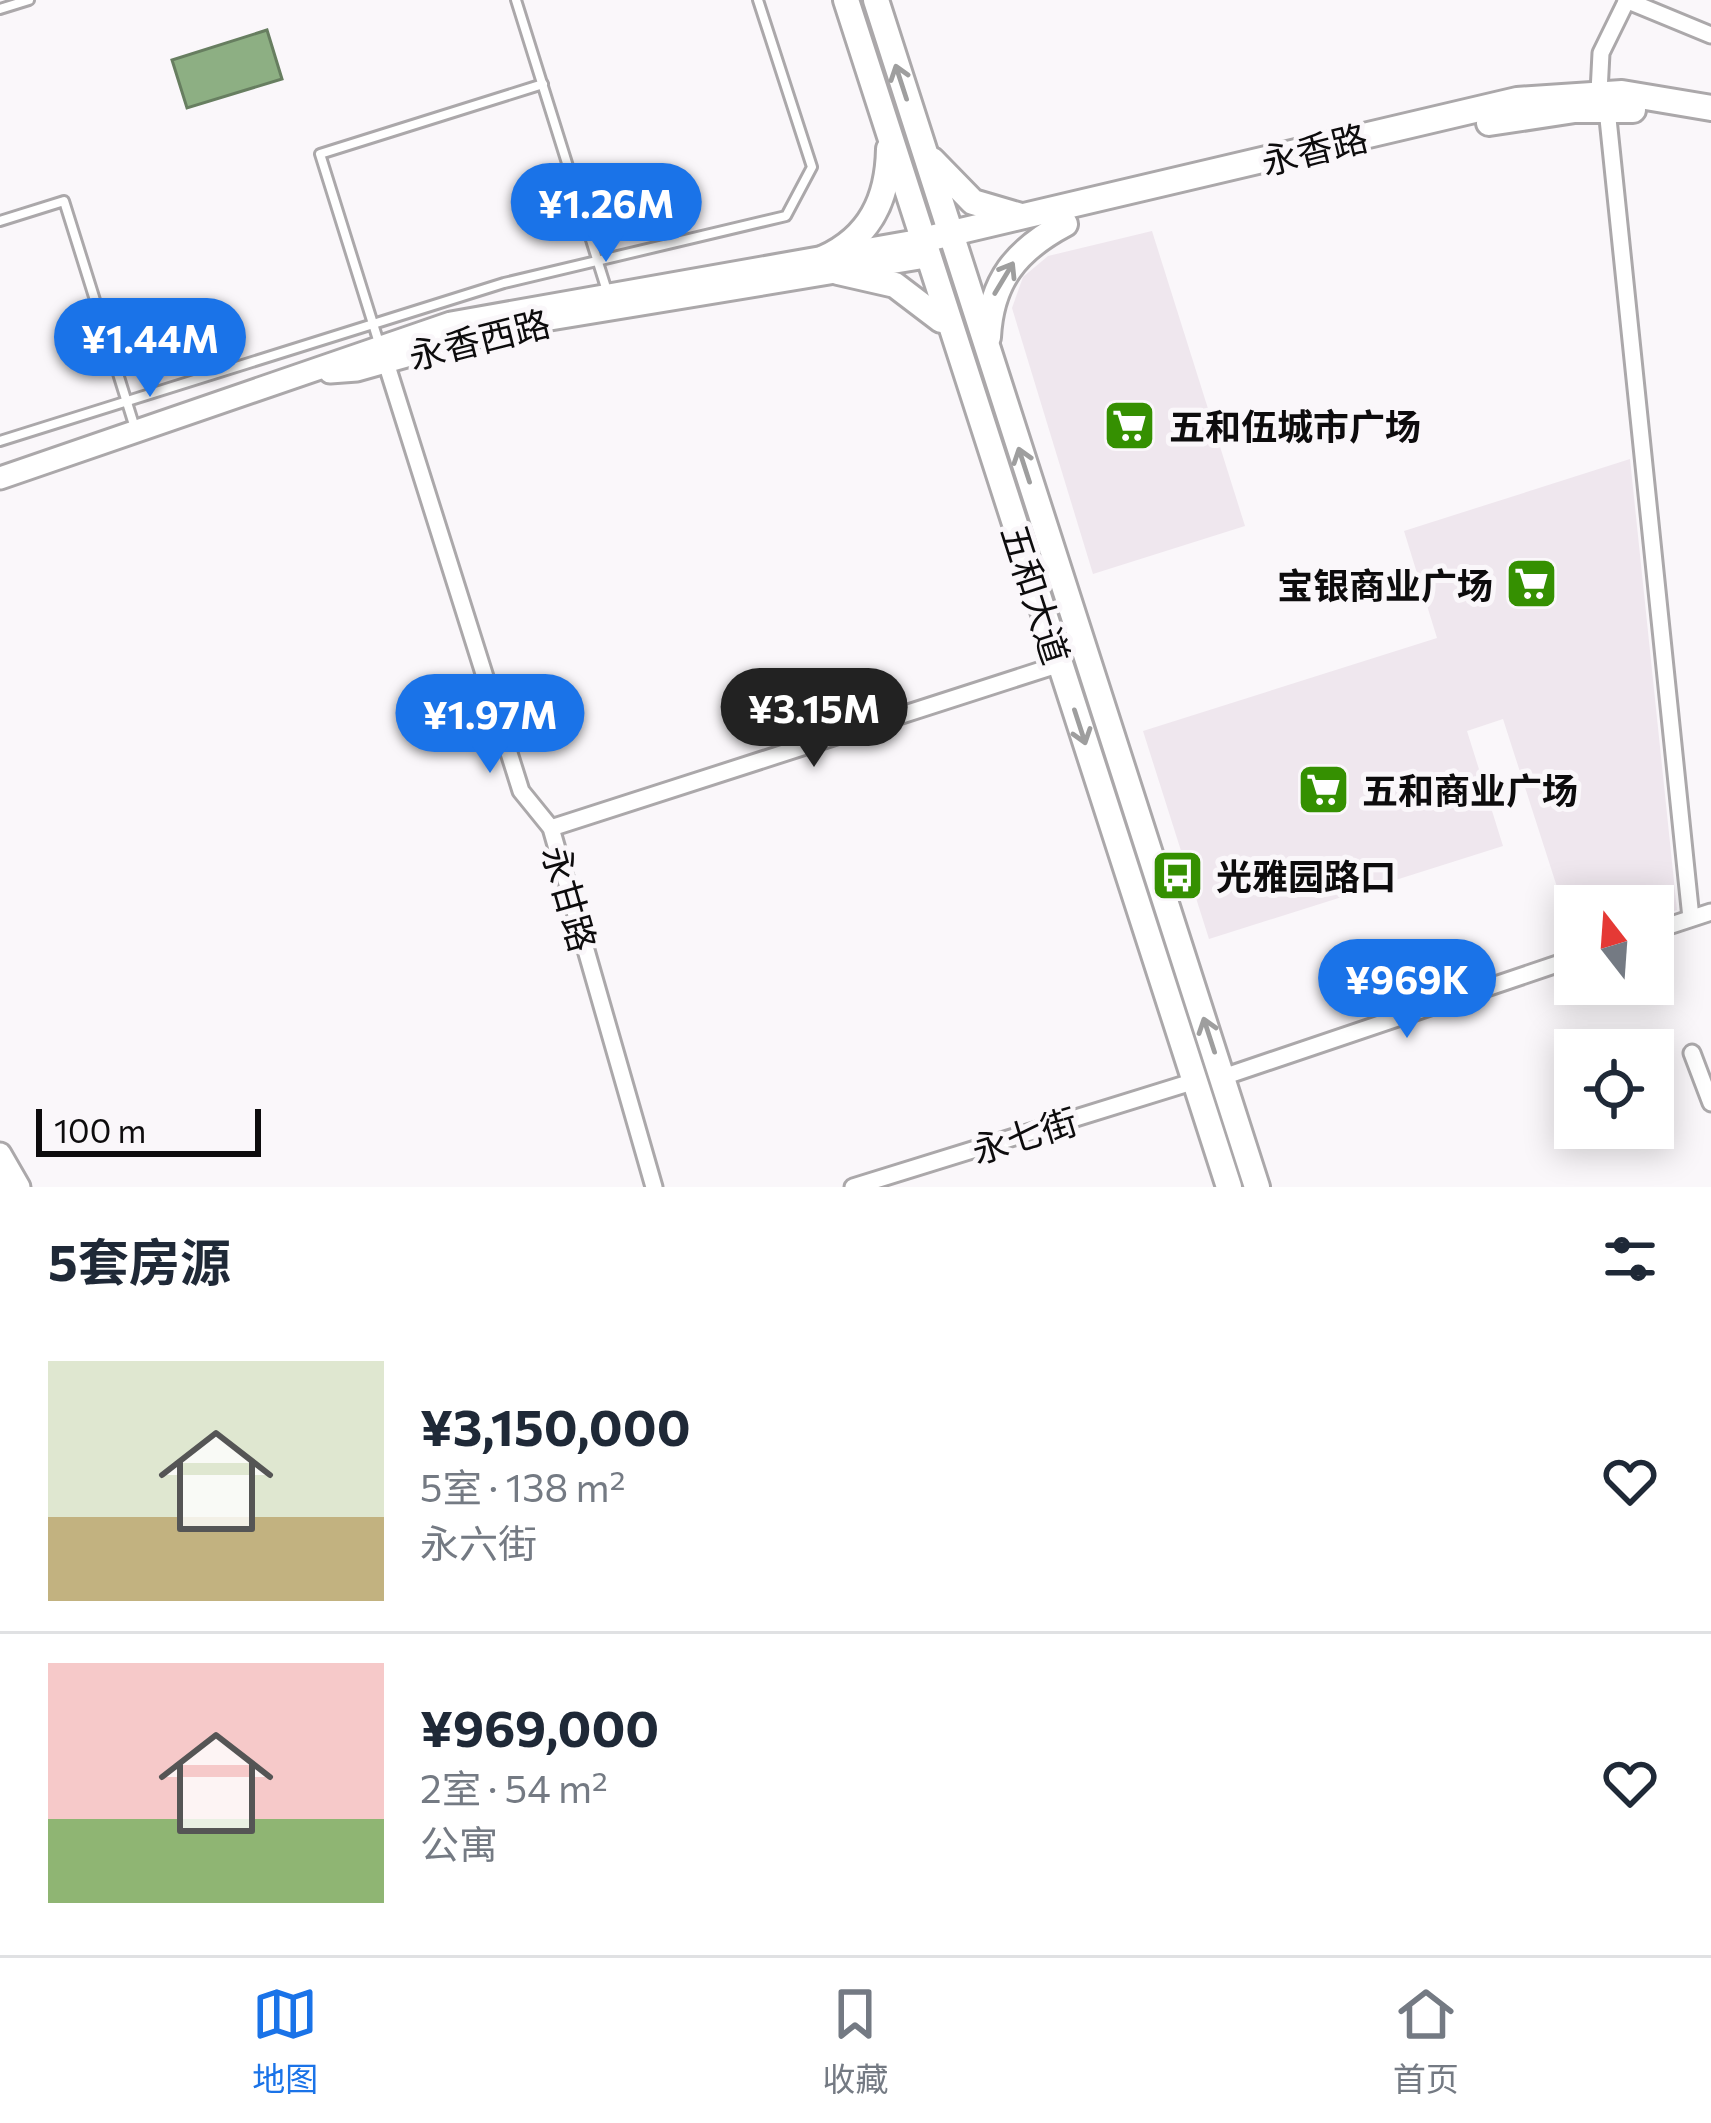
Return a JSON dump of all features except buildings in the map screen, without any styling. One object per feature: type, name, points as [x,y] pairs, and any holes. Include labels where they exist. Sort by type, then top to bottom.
[{"type":"main road","name":"五和大道","points":[[846,0],[1229,1187]]},
{"type":"main road","name":"五和大道","points":[[875,0],[1258,1187]]},
{"type":"main road","name":"永香路","points":[[952,242],[1035,214],[1498,104],[1603,101],[1711,107]]},
{"type":"main road","name":"永香路","points":[[923,248],[1066,224],[1498,121],[1603,101],[1711,124]]},
{"type":"main road","points":[[952,340],[935,310],[912,293],[831,265],[873,218],[886,181],[889,132],[917,131],[946,180],[973,202],[1004,214],[1035,214]]},
{"type":"main road","points":[[962,370],[990,359],[989,317],[997,284],[1031,245],[1066,224]]},
{"type":"main road","name":"永香西路","points":[[380,343],[520,324],[923,248]]},
{"type":"main road","name":"永香西路","points":[[0,478],[317,374],[380,343],[484,315],[608,293],[831,265]]},
{"type":"main road","points":[[0,1154],[19,1187]]},
{"type":"street","points":[[1691,918],[1601,53],[1626,0],[1711,34]]},
{"type":"street","name":"永甘路","points":[[380,343],[521,791],[551,828],[654,1187]]},
{"type":"street","points":[[551,828],[1060,664]]},
{"type":"street","points":[[1674,924],[1711,912]]},
{"type":"street","points":[[1223,1077],[1554,965]]},
{"type":"street","points":[[1692,1053],[1711,1103]]},
{"type":"street","name":"永七街","points":[[854,1187],[1195,1082]]},
{"type":"lane","points":[[0,9],[29,0]]},
{"type":"lane","points":[[516,0],[608,293]]},
{"type":"lane","points":[[0,441],[127,401],[380,343],[598,261],[786,216],[812,167],[758,0]]},
{"type":"lane","points":[[380,343],[320,154],[543,84]]},
{"type":"lane","points":[[0,221],[64,201],[137,434]]},
{"type":"shaded area","points":[[267,30],[282,79],[187,108],[172,60]]},
{"type":"shaded area","name":"五和伍城市广场","points":[[1152,231],[1245,526],[1093,574],[1012,308],[1023,277],[1048,256]]},
{"type":"shaded area","points":[[1630,459],[1677,910],[1674,885],[1556,885],[1503,719],[1467,731],[1503,846],[1209,939],[1143,731],[1437,638],[1404,531]]},
{"type":"place","name":"五和伍城市广场","points":[[1130,425]]},
{"type":"place","name":"宝银商业广场","points":[[1532,584]]},
{"type":"place","name":"五和商业广场","points":[[1323,789]]},
{"type":"place","name":"光雅园路口","points":[[1177,875]]}]
